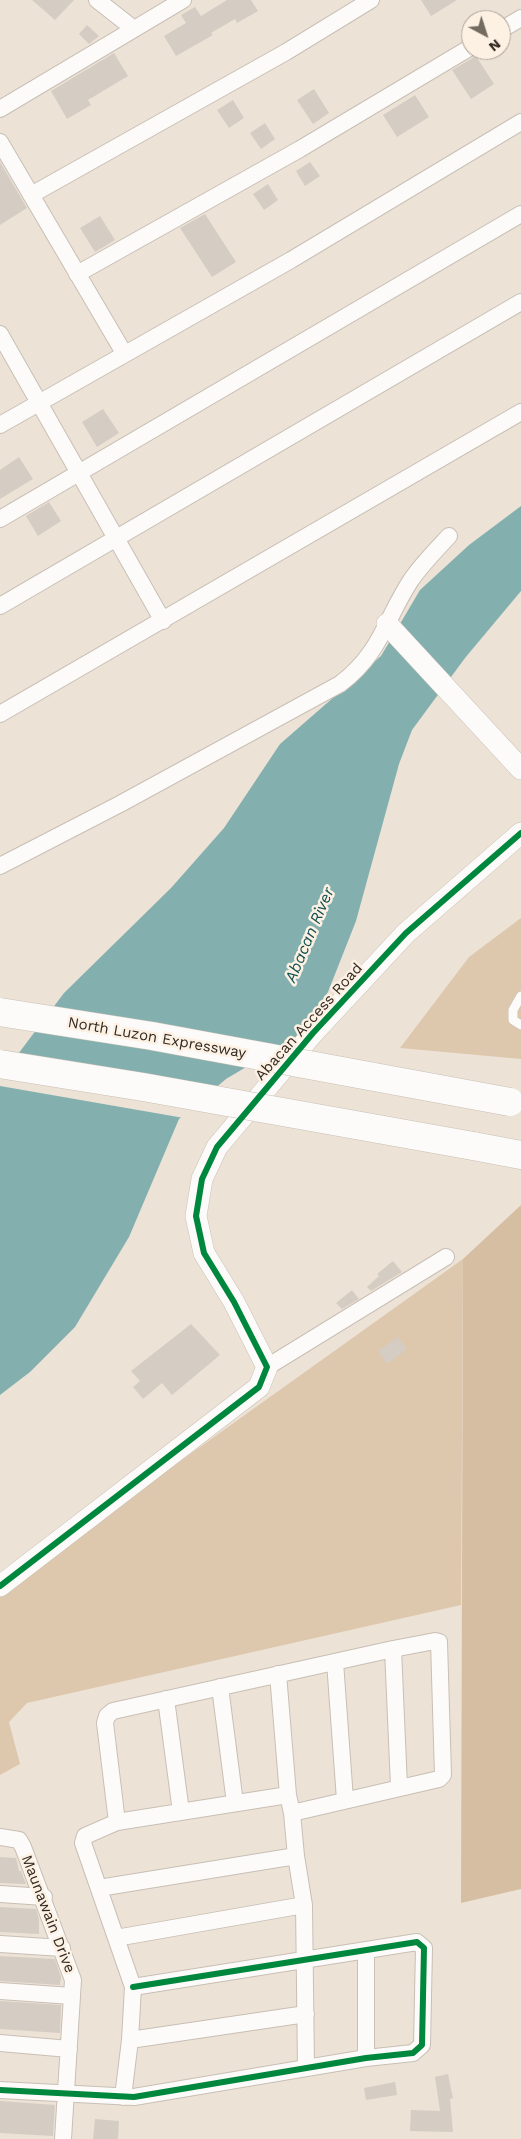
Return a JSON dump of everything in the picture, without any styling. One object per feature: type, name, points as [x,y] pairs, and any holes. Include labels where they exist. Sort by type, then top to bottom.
[{"type":"highway","name":"North Luzon Expressway","points":[[0,1012],[152,1036],[515,1103]]},
{"type":"highway","points":[[0,1064],[143,1087],[521,1155]]},
{"type":"street","points":[[97,0],[134,30]]},
{"type":"street","points":[[0,109],[183,0]]},
{"type":"street","points":[[31,194],[286,52],[371,0]]},
{"type":"street","points":[[77,274],[300,149],[461,53]]},
{"type":"street","points":[[0,425],[291,260],[521,122]]},
{"type":"street","points":[[0,142],[124,353]]},
{"type":"street","points":[[0,519],[521,214]]},
{"type":"street","points":[[0,606],[521,302]]},
{"type":"street","points":[[0,334],[163,621]]},
{"type":"street","points":[[0,714],[521,412]]},
{"type":"street","points":[[0,866],[120,804],[340,684],[358,670],[377,646],[389,627],[412,579],[449,536]]},
{"type":"street","points":[[389,627],[521,769]]},
{"type":"street","name":"Abacan Access Road","points":[[267,1367],[234,1302],[212,1269],[204,1252],[196,1216],[202,1179],[217,1147],[313,1033],[406,933],[521,833]]},
{"type":"street","points":[[0,1586],[259,1387],[267,1367],[446,1258]]},
{"type":"street","points":[[117,1822],[105,1723],[107,1716],[113,1711],[393,1649],[438,1642],[440,1646],[443,1775],[439,1779],[292,1812]]},
{"type":"street","points":[[393,1649],[400,1787]]},
{"type":"street","points":[[335,1662],[345,1800]]},
{"type":"street","points":[[278,1674],[288,1795],[292,1812],[296,1856],[304,1905],[306,2068]]},
{"type":"street","points":[[220,1687],[235,1804]]},
{"type":"street","points":[[166,1699],[181,1812]]},
{"type":"street","points":[[123,2097],[130,2040],[133,1987],[83,1843],[85,1836],[90,1832],[117,1822],[288,1795]]},
{"type":"street","name":"Maunawain Drive","points":[[0,1837],[19,1840],[44,1897],[73,1980],[63,2139]]},
{"type":"street","points":[[99,1888],[296,1856]]},
{"type":"street","points":[[0,1894],[44,1897]]},
{"type":"street","points":[[116,1938],[304,1905]]},
{"type":"street","points":[[0,2090],[134,2097],[366,2058],[412,2053],[419,2050],[422,2045],[424,1948],[422,1944],[417,1942],[133,1987]]},
{"type":"street","points":[[0,1944],[62,1948]]},
{"type":"street","points":[[366,1950],[366,2058]]},
{"type":"street","points":[[0,1991],[72,1996]]},
{"type":"street","points":[[130,2040],[306,2014]]},
{"type":"street","points":[[0,2043],[69,2048]]},
{"type":"lane","points":[[521,996],[512,1015],[513,1020],[521,1025]]},
{"type":"shaded area","points":[[521,918],[521,1059],[400,1048],[469,957]]},
{"type":"shaded area","points":[[521,1205],[521,1889],[461,1903],[463,1259]]},
{"type":"shaded area","points":[[463,1259],[461,1605],[27,1703],[9,1722],[20,1764],[0,1775],[0,1590]]},
{"type":"water","name":"Abacan River","points":[[521,506],[521,591],[465,658],[412,730],[399,764],[356,921],[328,992],[300,1035],[226,1079],[179,1119],[129,1237],[75,1327],[30,1372],[0,1395],[0,1078],[64,993],[171,888],[224,828],[280,744],[381,656],[420,590],[469,545]]},
{"type":"pier","points":[[0,1074],[215,1092],[184,1118],[0,1086]]},
{"type":"building","points":[[32,0],[74,0],[55,20]]},
{"type":"building","points":[[227,0],[251,0],[258,11],[237,23],[235,19],[211,33],[213,35],[176,56],[164,36],[186,23],[181,15],[195,7],[201,16]]},
{"type":"building","points":[[421,0],[457,0],[431,16]]},
{"type":"building","points":[[87,25],[99,36],[89,44],[79,34]]},
{"type":"building","points":[[114,53],[128,76],[88,100],[91,105],[67,119],[51,91]]},
{"type":"building","points":[[469,60],[479,60],[494,84],[471,99],[452,70]]},
{"type":"building","points":[[314,89],[329,113],[313,124],[297,100]]},
{"type":"building","points":[[415,95],[429,117],[397,137],[383,115]]},
{"type":"building","points":[[233,100],[244,118],[229,128],[217,110]]},
{"type":"building","points":[[265,123],[275,139],[261,149],[250,133]]},
{"type":"building","points":[[0,162],[27,208],[0,225]]},
{"type":"building","points":[[310,162],[320,176],[305,186],[296,171]]},
{"type":"building","points":[[268,184],[278,200],[264,210],[253,194]]},
{"type":"building","points":[[205,214],[236,262],[212,277],[180,228]]},
{"type":"building","points":[[100,216],[115,240],[95,252],[80,228]]},
{"type":"building","points":[[103,409],[119,433],[97,447],[82,422]]},
{"type":"building","points":[[19,457],[33,479],[0,499],[0,470]]},
{"type":"building","points":[[49,502],[61,521],[38,536],[26,516]]},
{"type":"building","points":[[393,1261],[402,1272],[371,1291],[367,1287],[379,1276],[377,1274]]},
{"type":"building","points":[[352,1290],[359,1299],[342,1309],[336,1303]]},
{"type":"building","points":[[191,1324],[220,1355],[172,1395],[162,1383],[143,1399],[133,1387],[140,1381],[131,1371]]},
{"type":"building","points":[[398,1337],[407,1349],[387,1364],[378,1351]]},
{"type":"building","points":[[0,1857],[16,1858],[19,1871],[21,1871],[26,1884],[0,1883]]},
{"type":"building","points":[[0,1907],[36,1909],[39,1919],[39,1934],[0,1932]]},
{"type":"building","points":[[0,1956],[55,1959],[61,1977],[60,1985],[0,1981]]},
{"type":"building","points":[[0,2001],[61,2005],[60,2033],[0,2029]]},
{"type":"building","points":[[448,2074],[453,2098],[450,2099],[453,2132],[410,2131],[411,2110],[440,2111],[435,2077]]},
{"type":"building","points":[[395,2082],[397,2095],[366,2100],[364,2088]]},
{"type":"building","points":[[0,2101],[55,2105],[53,2136],[0,2133]]},
{"type":"building","points":[[95,2119],[119,2121],[118,2139],[93,2139]]},
{"type":"cycle path","points":[[0,1586],[259,1387],[267,1367],[234,1302],[204,1253],[196,1216],[202,1179],[217,1147],[313,1033],[406,933],[521,833]]},
{"type":"cycle path","points":[[0,2090],[134,2097],[366,2058],[413,2053],[422,2045],[424,1948],[417,1942],[133,1987]]}]
